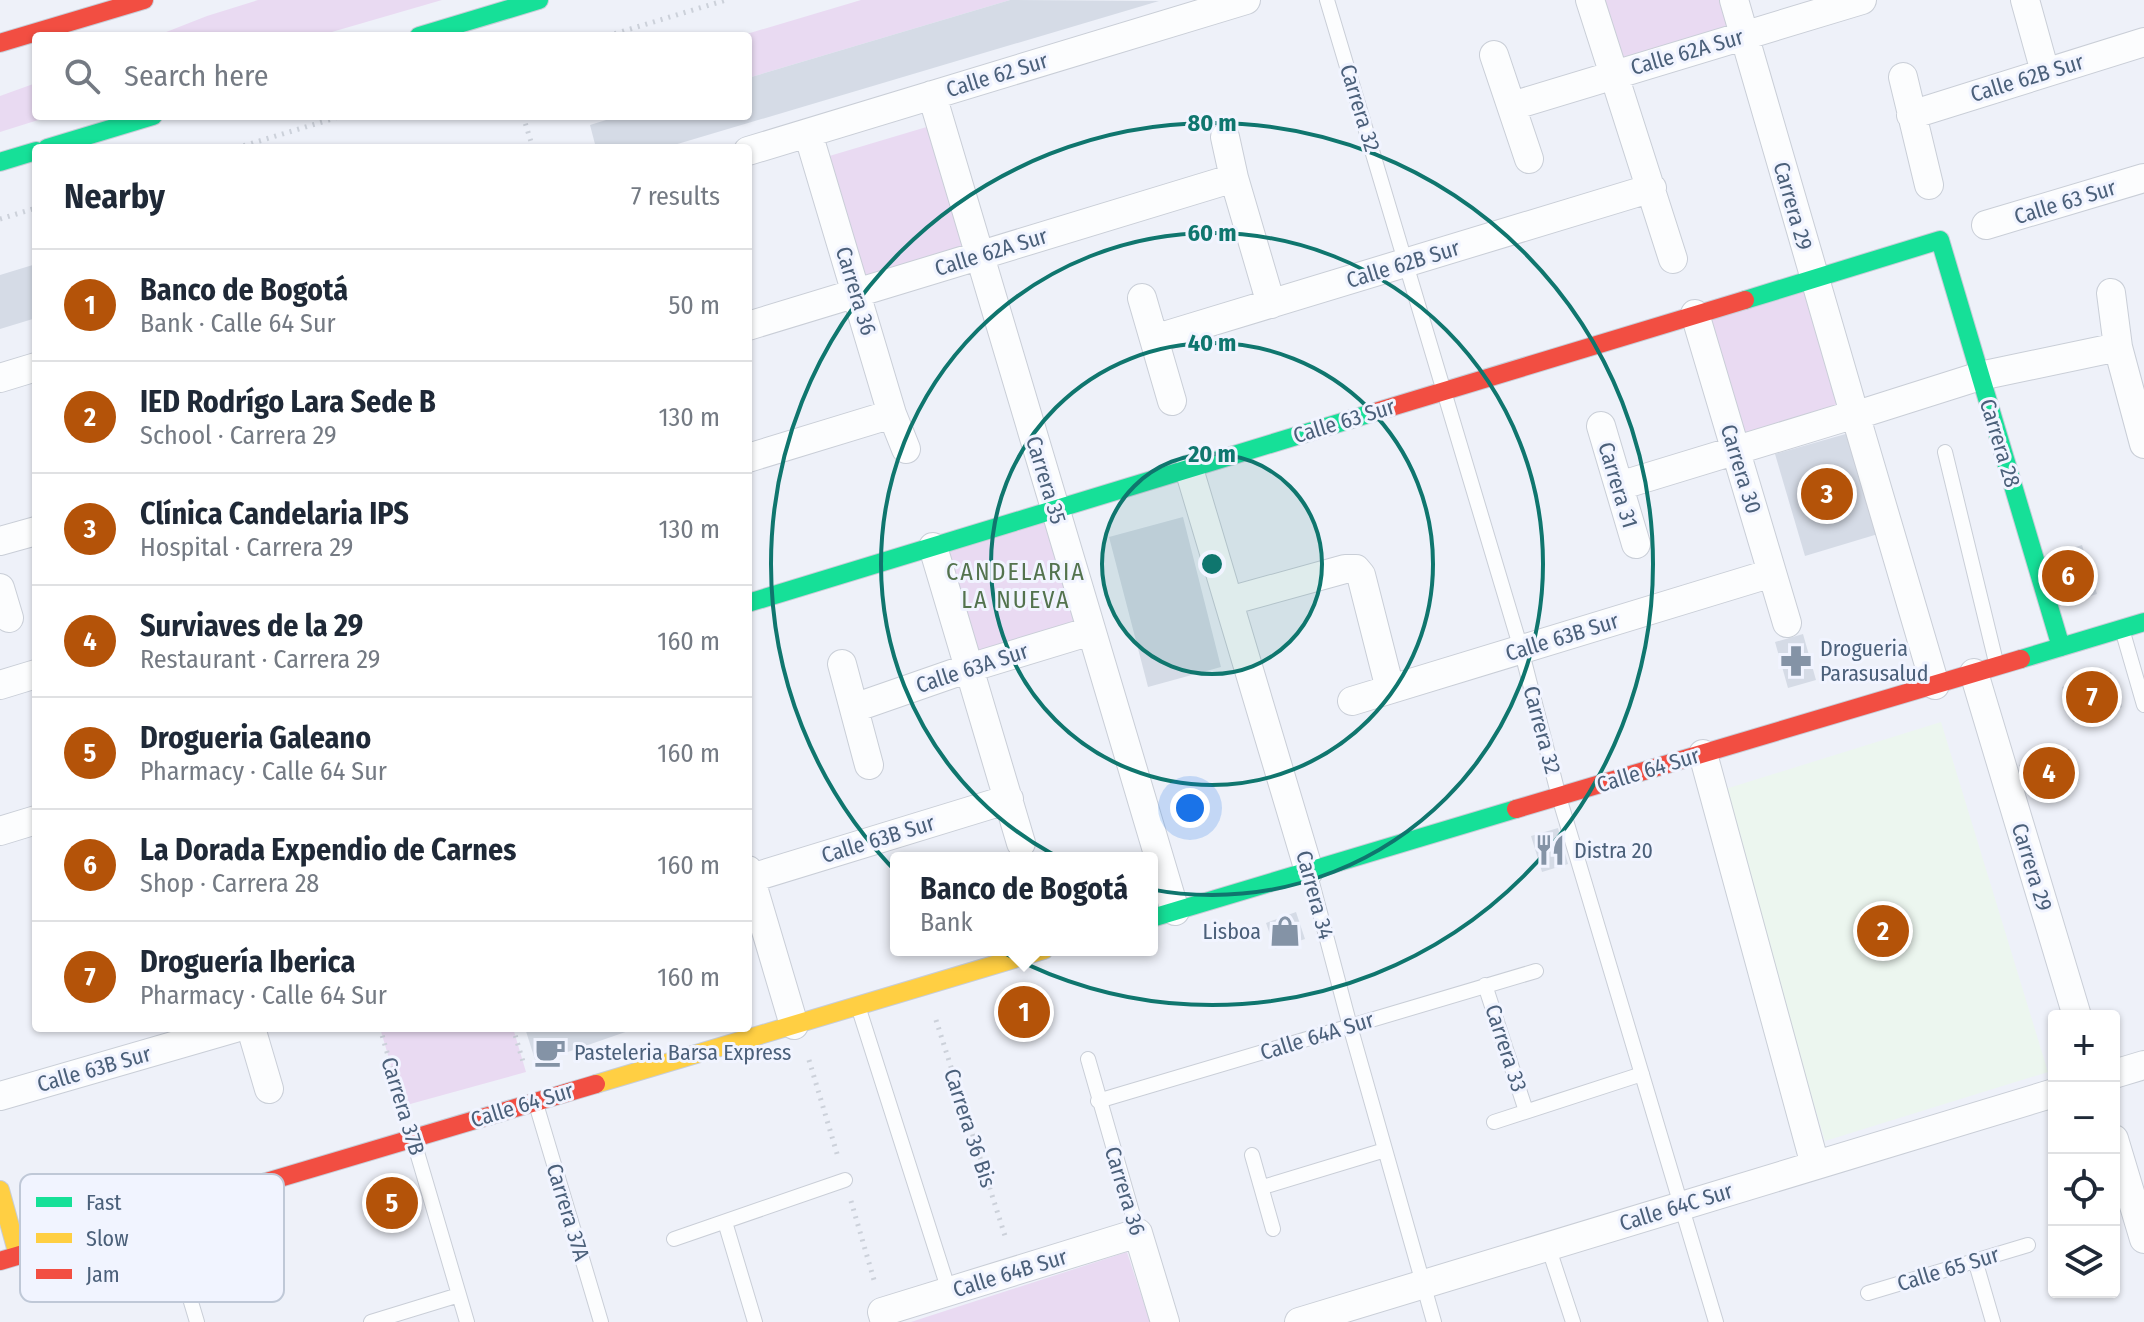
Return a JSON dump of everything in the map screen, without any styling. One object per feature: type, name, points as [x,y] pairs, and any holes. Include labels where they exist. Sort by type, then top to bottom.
[{"type":"street","points":[[37,32],[144,0]]},
{"type":"street","points":[[432,32],[539,0]]},
{"type":"street","name":"Calle 62 Sur","points":[[752,150],[1246,0]]},
{"type":"street","points":[[1590,0],[1673,259]]},
{"type":"street","name":"Carrera 29","points":[[1734,0],[1935,685]]},
{"type":"street","name":"Calle 62A Sur","points":[[1512,106],[1862,0]]},
{"type":"street","points":[[2025,0],[2045,72]]},
{"type":"street","points":[[0,43],[32,33]]},
{"type":"street","name":"Calle 62B Sur","points":[[1911,115],[2144,42]]},
{"type":"street","points":[[1494,55],[1529,159]]},
{"type":"street","points":[[1903,77],[1929,185]]},
{"type":"street","name":"Carrera 35","points":[[932,95],[1091,631],[1147,852]]},
{"type":"street","points":[[60,144],[140,120]]},
{"type":"street","name":"Carrera 36","points":[[808,133],[892,414],[906,449]]},
{"type":"street","points":[[1225,137],[1271,304]]},
{"type":"street","points":[[0,162],[32,152]]},
{"type":"street","name":"Calle 62A Sur","points":[[752,325],[1234,178]]},
{"type":"street","name":"Calle 63 Sur","points":[[1986,225],[2144,178]]},
{"type":"street","name":"Calle 62B Sur","points":[[1154,339],[1652,188]]},
{"type":"street","name":"Calle 63 Sur","points":[[752,602],[1940,240]]},
{"type":"street","name":"Carrera 28","points":[[1940,240],[2061,647]]},
{"type":"street","points":[[2111,293],[2118,347],[2144,444]]},
{"type":"street","points":[[1142,298],[1172,401]]},
{"type":"street","name":"Carrera 30","points":[[1695,314],[1787,623]]},
{"type":"street","points":[[1619,486],[1980,376],[2118,347]]},
{"type":"street","points":[[0,378],[32,368]]},
{"type":"street","points":[[752,457],[892,414]]},
{"type":"street","name":"Carrera 31","points":[[1601,426],[1636,544]]},
{"type":"street","name":"Carrera 34","points":[[1189,469],[1309,871]]},
{"type":"street","points":[[0,541],[32,532]]},
{"type":"street","points":[[933,547],[1021,843]]},
{"type":"street","points":[[1229,601],[1345,569],[1356,569],[1361,575],[1390,689]]},
{"type":"street","name":"Calle 63B Sur","points":[[1352,701],[1772,573]]},
{"type":"street","points":[[0,588],[9,618]]},
{"type":"street","name":"Calle 64 Sur","points":[[1163,915],[2144,622]]},
{"type":"street","name":"Calle 63A Sur","points":[[854,708],[969,668],[1091,631]]},
{"type":"street","points":[[842,664],[869,765]]},
{"type":"street","name":"Carrera 29","points":[[1986,669],[2075,1010]]},
{"type":"street","points":[[0,685],[32,675]]},
{"type":"street","points":[[1703,754],[1815,1165]]},
{"type":"street","name":"Calle 63B Sur","points":[[752,875],[1009,799]]},
{"type":"street","points":[[0,831],[32,821]]},
{"type":"street","points":[[752,886],[794,1025]]},
{"type":"street","name":"Carrera 35","points":[[1158,895],[1163,915]]},
{"type":"street","name":"Calle 64 Sur","points":[[284,1176],[1024,956]]},
{"type":"street","name":"Calle 63B Sur","points":[[0,1096],[221,1032]]},
{"type":"street","points":[[252,1032],[269,1089]]},
{"type":"street","points":[[2120,1072],[2144,1065]]},
{"type":"street","name":"Calle 64C Sur","points":[[1302,1321],[2048,1095]]},
{"type":"street","points":[[2118,1154],[2144,1239]]},
{"type":"street","points":[[0,1190],[18,1255]]},
{"type":"street","name":"Carrera 36","points":[[1138,1233],[1165,1322]]},
{"type":"street","name":"Calle 64B Sur","points":[[884,1317],[949,1291],[1138,1233]]},
{"type":"street","name":"Calle 64 Sur","points":[[0,1261],[18,1255]]},
{"type":"lane","name":"Carrera 32","points":[[1327,0],[1521,649],[1559,797],[1716,1322]]},
{"type":"lane","points":[[1945,452],[1986,669]]},
{"type":"lane","points":[[2122,629],[2144,705]]},
{"type":"lane","name":"Carrera 34","points":[[1309,871],[1434,1322]]},
{"type":"lane","name":"Calle 64A Sur","points":[[1098,1101],[1536,971]]},
{"type":"lane","name":"Carrera 33","points":[[1485,985],[1526,1111]]},
{"type":"lane","points":[[858,1006],[949,1291]]},
{"type":"lane","name":"Carrera 36","points":[[1088,1059],[1138,1233]]},
{"type":"lane","points":[[1494,1122],[1642,1074]]},
{"type":"lane","name":"Carrera 37A","points":[[535,1101],[601,1322]]},
{"type":"lane","name":"Carrera 37B","points":[[413,1138],[467,1322]]},
{"type":"lane","points":[[1263,1187],[1385,1150]]},
{"type":"lane","points":[[1252,1155],[1273,1229]]},
{"type":"lane","points":[[674,1239],[845,1180]]},
{"type":"lane","points":[[725,1222],[755,1322]]},
{"type":"lane","name":"Calle 65 Sur","points":[[1868,1293],[2028,1245]]},
{"type":"lane","points":[[1548,1246],[1573,1322]]},
{"type":"lane","points":[[1975,1260],[1993,1322]]},
{"type":"lane","points":[[371,1322],[459,1295]]},
{"type":"lane","points":[[191,1302],[197,1322]]},
{"type":"path","points":[[620,32],[726,0]]},
{"type":"path","points":[[249,144],[329,120]]},
{"type":"path","points":[[524,120],[532,144]]},
{"type":"path","points":[[0,219],[32,209]]},
{"type":"path","name":"Carrera 36 Bis","points":[[926,985],[1016,1271]]},
{"type":"path","name":"Carrera 37B","points":[[381,1032],[413,1138]]},
{"type":"shaded area","points":[[258,0],[442,0],[332,32],[166,32]]},
{"type":"shaded area","points":[[861,0],[1010,0],[752,77],[752,32]]},
{"type":"shaded area","points":[[1595,0],[1731,0],[1740,28],[1615,66]]},
{"type":"shaded area","points":[[32,84],[32,120],[38,120],[0,132],[0,96]]},
{"type":"shaded area","points":[[940,123],[979,256],[856,293],[816,160]]},
{"type":"shaded area","points":[[1814,279],[1854,414],[1736,450],[1695,314]]},
{"type":"shaded area","points":[[1055,509],[1091,631],[969,668],[933,547]]},
{"type":"shaded area","points":[[1941,722],[2048,1072],[1825,1141],[1719,791]]},
{"type":"shaded area","points":[[381,1032],[514,1032],[526,1072],[403,1106]]},
{"type":"shaded area","points":[[1127,1252],[1150,1322],[911,1322]]},
{"type":"building","points":[[1010,0],[1159,1],[677,144],[595,144],[590,125],[606,120],[752,120],[752,77]]},
{"type":"building","points":[[32,265],[32,319],[0,329],[0,275]]},
{"type":"building","points":[[1849,433],[1878,534],[1805,556],[1775,454]]},
{"type":"building","points":[[1183,517],[1221,667],[1148,687],[1109,537]]},
{"type":"building","points":[[2082,545],[2097,594],[2055,607],[2039,558]]},
{"type":"building","name":"Drogueria Parasusalud","points":[[1803,634],[1816,680],[1788,688],[1775,642]]},
{"type":"building","points":[[2111,672],[2122,707],[2073,722],[2062,687]]},
{"type":"building","points":[[2069,749],[2079,780],[2029,796],[2019,765]]},
{"type":"building","name":"Distra 20","points":[[1558,828],[1568,864],[1542,872],[1531,836]]},
{"type":"building","name":"Lisboa","points":[[1296,912],[1305,939],[1275,949],[1266,923]]},
{"type":"building","points":[[1042,989],[1051,1024],[1006,1036],[998,1000]]},
{"type":"building","name":"Pasteleria Barsa Express","points":[[526,1032],[625,1032],[536,1063]]},
{"type":"building","points":[[409,1180],[419,1215],[376,1227],[366,1192]]},
{"type":"traffic: fast","points":[[432,32],[539,0]]},
{"type":"traffic: fast","points":[[60,144],[140,120]]},
{"type":"traffic: fast","points":[[0,162],[32,152]]},
{"type":"traffic: fast","points":[[1745,300],[1940,240],[2061,647]]},
{"type":"traffic: fast","points":[[752,602],[1375,412]]},
{"type":"traffic: fast","points":[[2021,659],[2144,622]]},
{"type":"traffic: fast","points":[[1158,916],[1516,809]]},
{"type":"traffic: slow","points":[[596,1084],[1024,956]]},
{"type":"traffic: slow","points":[[0,1190],[18,1255]]},
{"type":"traffic: jam","points":[[37,32],[144,0]]},
{"type":"traffic: jam","points":[[0,43],[32,33]]},
{"type":"traffic: jam","points":[[1375,412],[1745,300]]},
{"type":"traffic: jam","points":[[1516,809],[2021,659]]},
{"type":"traffic: jam","points":[[284,1177],[596,1084]]},
{"type":"traffic: jam","points":[[0,1261],[20,1255]]},
{"type":"place","name":"Clínica Candelaria IPS","points":[[1827,494]]},
{"type":"place","name":"La Dorada Expendio de Carnes","points":[[2068,576]]},
{"type":"place","name":"Drogueria Parasusalud","points":[[1796,661]]},
{"type":"place","name":"Droguería Iberica","points":[[2092,697]]},
{"type":"place","name":"Surviaves de la 29","points":[[2049,773]]},
{"type":"place","name":"Distra 20","points":[[1550,850]]},
{"type":"place","name":"Lisboa","points":[[1285,931]]},
{"type":"place","name":"IED Rodrígo Lara Sede B","points":[[1883,931]]},
{"type":"place","name":"Banco de Bogotá","points":[[1024,1012]]},
{"type":"place","name":"Pasteleria Barsa Express","points":[[550,1052]]},
{"type":"place","name":"Drogueria Galeano","points":[[392,1203]]},
{"type":"district","name":"CANDELARIA LA NUEVA","points":[[1016,586]]}]
